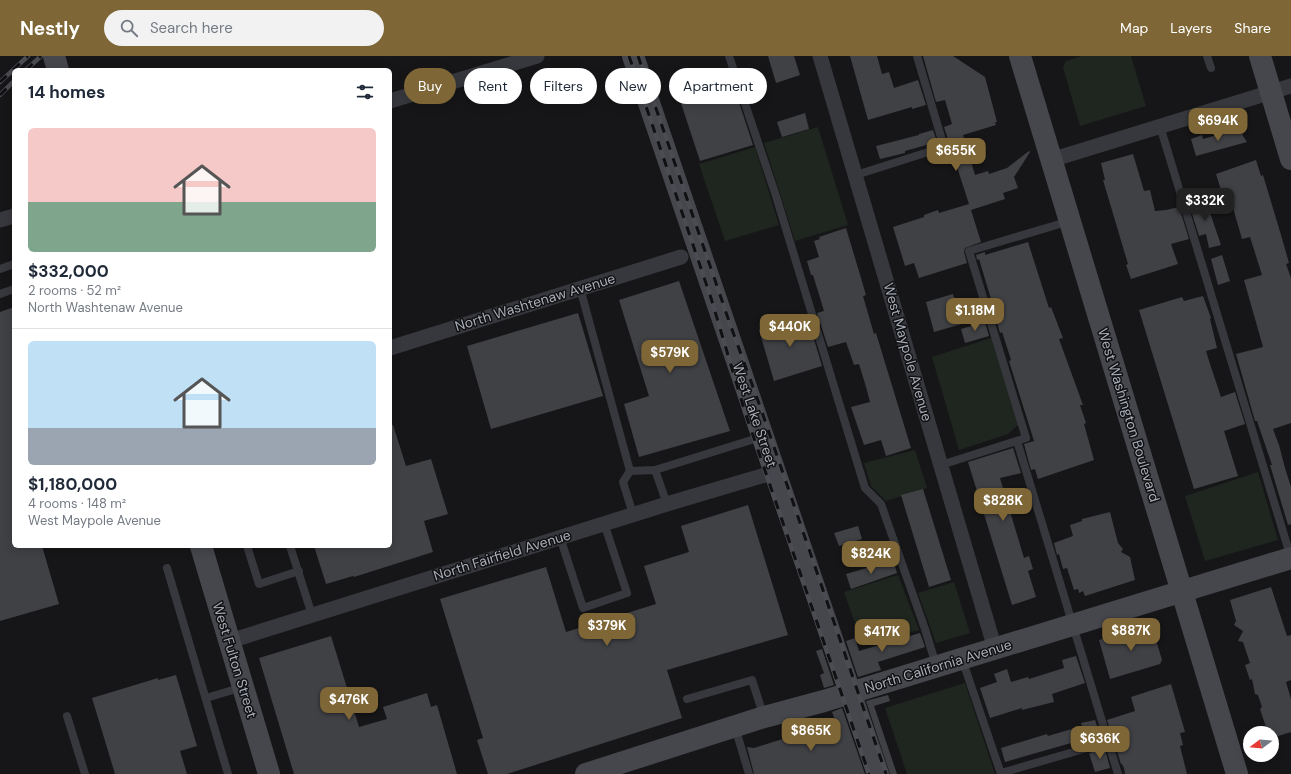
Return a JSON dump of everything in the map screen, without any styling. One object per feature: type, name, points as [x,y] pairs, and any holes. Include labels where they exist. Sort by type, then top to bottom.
[{"type":"street","points":[[54,56],[57,68]]},
{"type":"street","points":[[392,100],[537,56]]},
{"type":"street","name":"West Lake Street","points":[[633,56],[693,252],[775,472],[835,649],[854,688],[878,774]]},
{"type":"street","name":"West Maypole Avenue","points":[[820,56],[995,649]]},
{"type":"street","name":"West Washington Boulevard","points":[[1020,56],[1237,774]]},
{"type":"street","points":[[1260,56],[1291,159]]},
{"type":"street","points":[[1051,160],[1291,86]]},
{"type":"street","points":[[0,220],[12,217]]},
{"type":"street","name":"North Washtenaw Avenue","points":[[392,347],[693,252]]},
{"type":"street","name":"North Fairfield Avenue","points":[[230,641],[633,514],[775,472]]},
{"type":"street","name":"West Fulton Street","points":[[202,548],[269,774]]},
{"type":"street","name":"North California Avenue","points":[[586,774],[632,763],[764,717],[854,688],[962,659],[1291,558]]},
{"type":"street","points":[[854,688],[892,774]]},
{"type":"lane","points":[[729,56],[776,196],[866,488],[881,504],[926,629],[937,666]]},
{"type":"lane","points":[[856,175],[944,147],[917,56]]},
{"type":"lane","points":[[1207,56],[1211,68]]},
{"type":"lane","points":[[1160,126],[1291,558]]},
{"type":"lane","points":[[941,465],[1026,438],[969,251],[1070,221]]},
{"type":"lane","points":[[0,269],[12,265]]},
{"type":"lane","points":[[580,288],[630,471],[623,482],[633,514]]},
{"type":"lane","points":[[0,294],[12,290]]},
{"type":"lane","points":[[630,471],[655,470],[762,436]]},
{"type":"lane","points":[[1018,441],[1118,774]]},
{"type":"lane","points":[[655,470],[667,504]]},
{"type":"lane","points":[[560,537],[583,608],[627,593],[604,523]]},
{"type":"lane","points":[[248,548],[259,584],[298,571]]},
{"type":"lane","points":[[291,548],[312,615]]},
{"type":"lane","points":[[166,568],[228,774]]},
{"type":"lane","points":[[962,659],[1001,773],[1108,742]]},
{"type":"lane","points":[[687,699],[752,680],[764,717]]},
{"type":"lane","points":[[206,698],[243,686]]},
{"type":"lane","points":[[67,716],[85,774]]},
{"type":"lane","points":[[735,727],[749,774]]},
{"type":"shaded area","points":[[1082,56],[1131,56],[1146,106],[1080,126],[1063,67],[1066,61]]},
{"type":"shaded area","points":[[818,127],[848,225],[795,241],[764,143]]},
{"type":"shaded area","points":[[755,147],[779,225],[725,241],[699,164]]},
{"type":"shaded area","points":[[994,337],[1019,424],[1008,434],[959,450],[932,357]]},
{"type":"shaded area","points":[[915,450],[927,488],[886,501],[871,486],[864,463]]},
{"type":"shaded area","points":[[1258,472],[1278,540],[1205,561],[1185,496]]},
{"type":"shaded area","points":[[898,575],[919,630],[863,646],[844,592]]},
{"type":"shaded area","points":[[954,582],[970,633],[936,643],[918,593]]},
{"type":"shaded area","points":[[965,683],[995,774],[907,774],[885,708]]},
{"type":"building","points":[[768,56],[794,56],[800,75],[776,83]]},
{"type":"building","points":[[850,56],[877,56],[882,74],[889,72],[894,88],[918,80],[926,105],[912,109],[912,107],[868,120]]},
{"type":"building","points":[[923,56],[953,56],[985,77],[997,122],[995,122],[996,125],[963,135],[975,175],[988,171],[989,174],[1007,168],[1029,151],[1030,152],[1014,177],[1018,188],[1003,193],[1005,199],[971,210],[981,242],[965,248],[964,252],[967,263],[919,278],[914,263],[905,266],[893,227],[924,217],[924,215],[938,210],[939,213],[969,204],[944,127],[952,124],[945,100],[936,102]]},
{"type":"building","points":[[681,104],[740,104],[753,145],[700,161]]},
{"type":"building","points":[[805,113],[809,129],[782,137],[777,122]]},
{"type":"building","points":[[1241,128],[1243,136],[1247,142],[1196,156],[1191,139],[1202,135],[1203,139]]},
{"type":"building","points":[[933,130],[937,142],[905,151],[905,153],[880,159],[876,146]]},
{"type":"building","points":[[1133,154],[1144,191],[1150,190],[1155,211],[1179,207],[1189,239],[1171,244],[1178,264],[1131,279],[1103,180],[1105,180],[1101,163]]},
{"type":"building","points":[[1256,160],[1261,176],[1263,175],[1281,235],[1289,263],[1286,264],[1291,278],[1291,423],[1273,429],[1291,487],[1291,524],[1288,525],[1270,465],[1272,465],[1257,421],[1255,421],[1236,354],[1263,347],[1244,280],[1262,275],[1250,237],[1242,239],[1231,201],[1225,203],[1216,174]]},
{"type":"building","points":[[1205,198],[1221,245],[1209,248],[1206,234],[1199,236],[1189,204]]},
{"type":"building","points":[[846,228],[866,295],[863,296],[874,334],[876,333],[911,448],[886,456],[881,440],[864,445],[851,407],[870,402],[859,364],[854,365],[846,342],[828,347],[817,313],[824,311],[807,261],[819,257],[814,241],[820,239],[819,237]]},
{"type":"building","points":[[1028,242],[1049,308],[1051,307],[1063,338],[1059,339],[1083,405],[1080,405],[1086,423],[1084,424],[1094,460],[1038,479],[1035,469],[1031,470],[1024,444],[1034,441],[1009,361],[1011,360],[1002,332],[1000,333],[979,259],[977,260],[976,255],[985,252],[985,255]]},
{"type":"building","points":[[1222,255],[1230,281],[1218,285],[1211,259]]},
{"type":"building","points":[[679,281],[730,431],[639,457],[624,404],[649,396],[619,300]]},
{"type":"building","points":[[953,294],[962,324],[934,332],[926,302]]},
{"type":"building","points":[[1203,296],[1211,318],[1217,348],[1206,351],[1211,367],[1221,397],[1235,392],[1245,424],[1224,431],[1238,476],[1194,489],[1139,310],[1182,297],[1184,301]]},
{"type":"building","points":[[12,308],[12,548],[43,548],[59,604],[0,621],[0,312]]},
{"type":"building","points":[[578,313],[603,396],[491,429],[467,346]]},
{"type":"building","points":[[807,316],[822,366],[774,381],[759,330]]},
{"type":"building","points":[[985,322],[989,336],[965,343],[961,329]]},
{"type":"building","points":[[393,425],[406,466],[431,459],[448,514],[424,521],[433,552],[354,577],[353,576],[326,584],[315,548],[392,548]]},
{"type":"building","points":[[1013,448],[1021,473],[1000,478],[1024,558],[1029,556],[1033,569],[1028,571],[1036,597],[1012,605],[968,462]]},
{"type":"building","points":[[923,489],[951,580],[929,587],[901,495]]},
{"type":"building","points":[[748,505],[788,635],[667,670],[682,718],[507,774],[488,774],[477,740],[483,738],[440,599],[546,567],[566,632],[656,604],[644,566],[689,552],[681,526]]},
{"type":"building","points":[[1110,512],[1118,543],[1123,549],[1121,552],[1130,557],[1135,580],[1085,596],[1083,591],[1079,593],[1078,589],[1074,590],[1067,568],[1063,569],[1054,543],[1073,536],[1070,525],[1082,521],[1082,519]]},
{"type":"building","points":[[858,526],[862,539],[839,546],[834,533]]},
{"type":"building","points":[[893,560],[897,573],[851,589],[846,574],[870,567],[870,569]]},
{"type":"building","points":[[1271,587],[1287,636],[1291,635],[1291,680],[1286,682],[1291,699],[1291,732],[1279,736],[1279,726],[1266,726],[1260,709],[1262,707],[1258,695],[1255,694],[1252,679],[1250,680],[1245,665],[1250,663],[1243,642],[1238,641],[1243,631],[1234,625],[1236,621],[1230,600]]},
{"type":"building","points":[[1147,625],[1152,627],[1162,660],[1160,664],[1110,679],[1099,640]]},
{"type":"building","points":[[920,633],[925,647],[878,662],[881,670],[858,677],[846,641],[855,638],[859,651]]},
{"type":"building","points":[[331,636],[359,727],[387,719],[383,707],[427,693],[431,707],[437,705],[457,774],[294,774],[259,658]]},
{"type":"building","points":[[822,649],[834,685],[824,688],[820,675],[824,673],[816,651]]},
{"type":"building","points":[[1076,656],[1085,683],[1052,694],[1054,702],[1022,710],[1022,708],[990,718],[980,688],[997,682],[994,674],[1007,669],[1011,682],[1028,677],[1029,679],[1064,668],[1062,660]]},
{"type":"building","points":[[176,675],[197,746],[180,751],[187,774],[115,774],[92,698],[158,678],[158,680]]},
{"type":"building","points":[[1171,684],[1185,732],[1180,733],[1183,745],[1180,746],[1187,774],[1125,774],[1107,720],[1135,711],[1131,697]]},
{"type":"building","points":[[888,695],[890,701],[874,706],[897,774],[890,774],[866,701]]},
{"type":"building","points":[[842,708],[865,774],[754,774],[747,747],[754,748],[824,726],[835,720],[832,712]]},
{"type":"building","points":[[1095,720],[1101,738],[1086,743],[1085,739],[1005,762],[1001,748],[1047,734],[1048,736],[1082,726],[1081,723]]},
{"type":"building","points":[[1105,749],[1110,768],[1095,772],[1089,753]]},
{"type":"railway","points":[[15,68],[28,56]]},
{"type":"railway","points":[[28,68],[41,56]]},
{"type":"railway","points":[[629,56],[711,298],[745,412],[869,774]]},
{"type":"railway","points":[[638,56],[886,774]]},
{"type":"railway","points":[[0,82],[12,71]]},
{"type":"railway","points":[[0,95],[12,83]]}]
